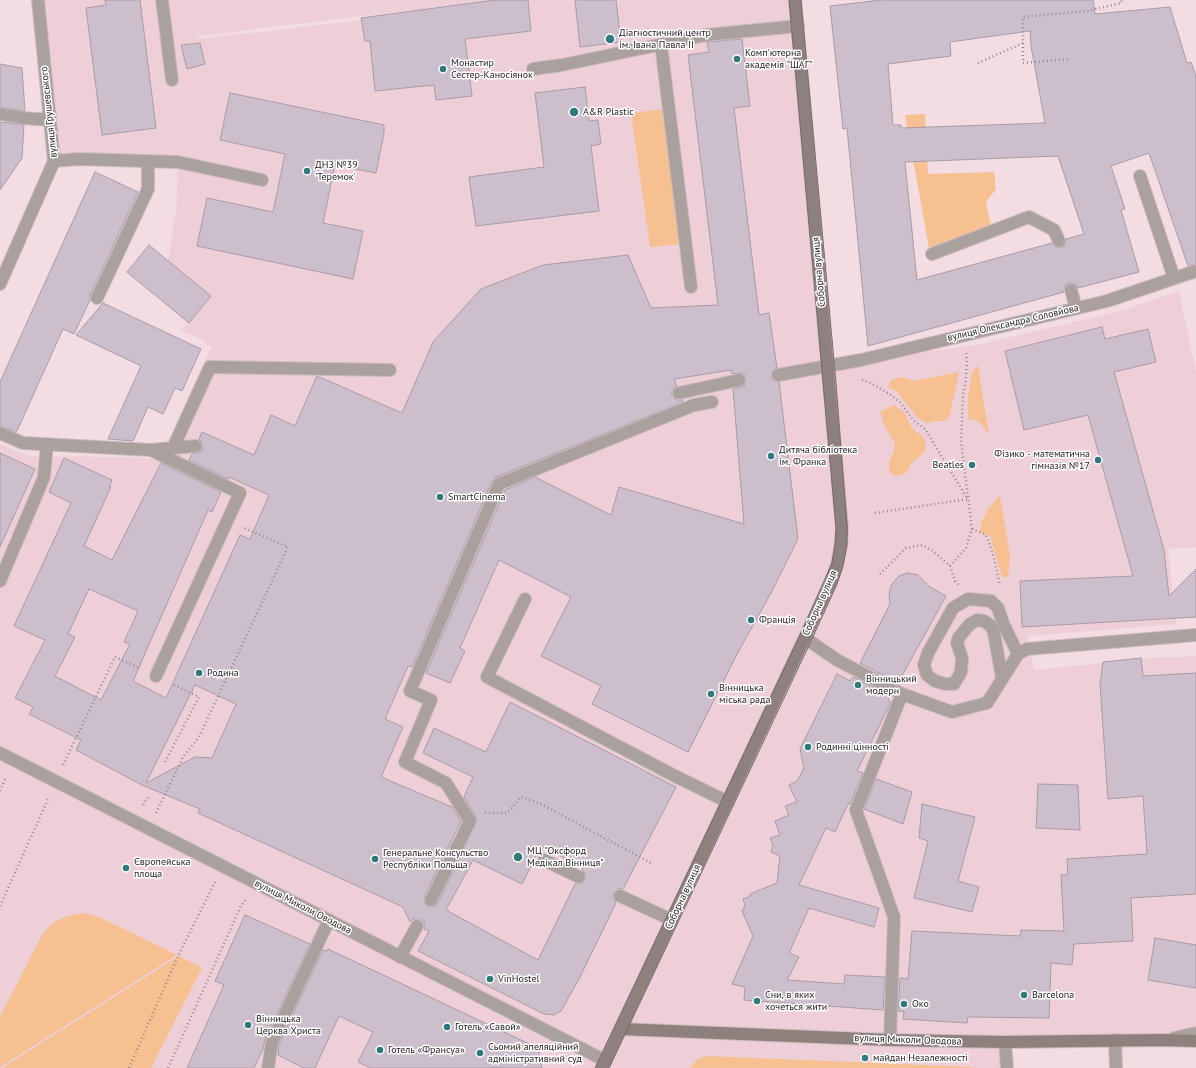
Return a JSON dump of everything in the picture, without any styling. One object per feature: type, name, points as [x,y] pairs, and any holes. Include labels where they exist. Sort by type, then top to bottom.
[{"type":"street","name":"вулиця Грушевського","points":[[0,284],[54,161],[38,0]]},
{"type":"street","points":[[162,0],[172,80]]},
{"type":"street","name":"Соборна вулиця","points":[[604,1065],[806,638],[831,582],[837,564],[841,544],[842,528],[795,0]]},
{"type":"street","points":[[533,69],[562,65],[706,35],[798,26]]},
{"type":"street","points":[[661,45],[691,287]]},
{"type":"street","points":[[0,114],[50,120]]},
{"type":"street","points":[[54,161],[78,159],[178,162],[262,180]]},
{"type":"street","points":[[97,298],[148,189],[148,161]]},
{"type":"street","points":[[1140,176],[1174,278]]},
{"type":"street","points":[[932,254],[1029,217],[1054,230],[1059,241]]},
{"type":"street","name":"вулиця Олександра Соловйова","points":[[778,375],[861,360],[1107,301],[1196,271]]},
{"type":"street","points":[[1071,290],[1076,308]]},
{"type":"street","points":[[173,448],[210,367],[390,370]]},
{"type":"street","points":[[680,393],[740,380]]},
{"type":"street","points":[[431,900],[470,821],[446,782],[405,762],[430,700],[410,691],[499,484],[694,405],[712,402]]},
{"type":"street","points":[[0,433],[23,443],[151,450],[196,446]]},
{"type":"street","points":[[0,581],[44,477],[46,444]]},
{"type":"street","points":[[151,450],[240,493],[156,676]]},
{"type":"street","points":[[525,599],[487,677],[673,775],[728,802]]},
{"type":"street","points":[[1002,678],[994,633],[991,626],[984,621],[977,620],[970,624],[959,637],[958,643],[962,658],[961,672],[954,684],[945,684],[935,681],[927,675],[924,665],[928,653],[953,608],[968,599],[991,601],[998,608],[1003,623],[1018,654]]},
{"type":"street","points":[[806,638],[837,660],[902,694],[952,712],[987,703],[1018,654],[1027,649],[1196,635]]},
{"type":"street","points":[[890,1040],[894,917],[856,810],[902,694]]},
{"type":"street","name":"вулиця Миколи Оводова","points":[[0,753],[576,1046],[604,1065]]},
{"type":"street","points":[[544,860],[579,877]]},
{"type":"street","points":[[620,896],[672,920]]},
{"type":"street","points":[[268,1068],[272,1042],[328,920]]},
{"type":"street","points":[[400,957],[417,926]]},
{"type":"street","name":"вулиця Миколи Оводова","points":[[621,1029],[890,1040],[1005,1042],[1115,1040],[1196,1041]]},
{"type":"street","points":[[1163,1040],[1196,1033]]},
{"type":"street","points":[[1115,1040],[1116,1068]]},
{"type":"street","points":[[1005,1042],[1007,1068]]},
{"type":"path","points":[[1069,60],[1023,63],[1023,17],[1101,8],[1121,4],[1122,0]]},
{"type":"path","points":[[978,63],[1023,43]]},
{"type":"path","points":[[950,566],[966,548],[972,529],[960,441],[968,359]]},
{"type":"path","points":[[863,380],[891,395],[901,404],[913,420],[924,429],[968,499]]},
{"type":"path","points":[[875,513],[968,499]]},
{"type":"path","points":[[149,829],[183,757],[199,737],[288,547],[227,520]]},
{"type":"path","points":[[880,574],[906,548],[922,545],[933,551],[950,566],[955,581],[964,590]]},
{"type":"path","points":[[0,906],[115,657],[199,697],[165,762]]},
{"type":"path","points":[[507,813],[521,797],[539,803],[653,864]]},
{"type":"path","points":[[129,1068],[180,954],[223,866]]},
{"type":"path","points":[[168,1068],[241,906],[258,884]]},
{"type":"shaded area","points":[[38,0],[795,0],[828,366],[861,360],[977,345],[1124,310],[1179,291],[1196,373],[1196,547],[1168,549],[1176,624],[1028,636],[1034,670],[1152,658],[1196,656],[1196,1033],[1005,1042],[1007,1068],[0,1068],[0,444],[30,456],[160,459],[212,347],[204,343],[205,341],[180,330],[186,326],[211,296],[168,261],[176,212],[178,162],[54,161]],"holes":[[[413,10],[361,18],[361,20],[199,39],[198,36]]]},
{"type":"shaded area","points":[[664,109],[682,244],[650,247],[631,113]]},
{"type":"shaded area","points":[[925,114],[928,174],[994,172],[996,189],[986,202],[991,226],[929,248],[905,115]]},
{"type":"shaded area","points":[[978,365],[989,434],[980,423],[974,419],[969,420],[968,414],[968,395],[972,373]]},
{"type":"shaded area","points":[[959,372],[950,414],[946,421],[927,423],[923,421],[917,417],[896,391],[890,389],[888,386],[891,380],[902,377],[913,381]]},
{"type":"shaded area","points":[[894,405],[904,412],[912,428],[922,436],[926,443],[925,451],[911,464],[907,472],[897,476],[892,474],[889,470],[889,462],[894,451],[895,443],[885,427],[880,412]]},
{"type":"shaded area","points":[[1000,495],[1010,556],[1008,577],[1002,577],[990,536],[979,532],[982,521],[989,508]]},
{"type":"shaded area","points":[[83,913],[99,917],[177,955],[0,1067],[0,1017],[42,935],[53,923],[65,917]]},
{"type":"shaded area","points":[[179,956],[202,968],[151,1068],[2,1068]]},
{"type":"shaded area","points":[[706,1056],[974,1068],[690,1068],[698,1059]]},
{"type":"building","points":[[105,0],[140,0],[156,128],[102,135],[86,8],[106,5]]},
{"type":"building","points":[[495,0],[528,0],[531,31],[465,39],[472,96],[436,100],[434,85],[375,91],[370,41],[365,41],[361,18]]},
{"type":"building","points":[[575,0],[616,0],[621,42],[580,47]]},
{"type":"building","points":[[881,0],[1093,0],[1095,14],[1170,7],[1187,63],[1191,62],[1196,76],[1196,264],[1188,266],[1149,153],[1111,166],[1125,209],[1121,210],[1139,272],[1078,288],[1076,284],[1069,283],[1065,285],[1064,292],[868,346],[847,128],[843,129],[830,6]],"holes":[[[1030,31],[1031,46],[1045,123],[901,128],[901,125],[893,125],[888,64],[951,56],[950,42]],[[1058,156],[1084,234],[1066,239],[1065,245],[1062,248],[1055,247],[1052,243],[917,280],[905,162]]]},
{"type":"building","points":[[742,39],[750,106],[734,108],[759,315],[769,313],[777,368],[773,370],[771,376],[773,380],[779,382],[798,539],[771,593],[737,654],[688,752],[592,704],[601,686],[541,656],[571,597],[499,560],[460,648],[465,651],[450,683],[426,673],[505,490],[535,477],[611,515],[619,487],[744,524],[733,389],[744,386],[746,379],[745,375],[742,373],[732,374],[731,370],[674,379],[677,386],[672,390],[672,395],[676,400],[682,400],[683,402],[496,477],[492,481],[412,667],[408,666],[385,719],[403,727],[381,777],[452,807],[461,821],[424,897],[425,904],[428,907],[435,906],[438,903],[477,821],[464,797],[473,777],[423,753],[434,728],[486,752],[510,702],[676,787],[623,889],[619,889],[613,893],[616,903],[579,979],[561,1011],[554,1015],[544,1014],[418,951],[429,931],[424,929],[424,922],[420,919],[413,919],[410,922],[403,907],[198,813],[200,809],[142,785],[76,750],[81,740],[29,714],[33,707],[15,698],[45,640],[14,626],[71,503],[49,492],[64,458],[112,480],[109,487],[111,487],[84,546],[112,560],[161,463],[221,492],[212,512],[208,510],[133,681],[166,698],[240,535],[250,539],[269,495],[229,477],[228,479],[189,460],[192,454],[200,452],[203,449],[202,442],[199,439],[202,432],[254,455],[271,415],[295,426],[317,376],[402,413],[433,342],[481,289],[543,265],[628,255],[651,308],[718,305],[688,55],[709,52],[707,42]],"holes":[[[89,589],[138,611],[124,642],[130,644],[101,700],[55,676],[75,637],[68,634]],[[195,685],[236,704],[212,758],[195,757],[146,783]],[[541,846],[583,867],[582,870],[586,877],[583,883],[575,884],[538,960],[446,910],[473,860],[522,884]]]},
{"type":"building","points":[[200,43],[205,64],[187,69],[181,45]]},
{"type":"building","points":[[0,64],[22,68],[25,111],[0,107]]},
{"type":"building","points":[[585,87],[589,121],[598,120],[601,144],[591,146],[599,211],[476,226],[469,177],[544,167],[535,93]]},
{"type":"building","points":[[230,93],[384,125],[384,133],[376,173],[335,165],[323,223],[363,231],[353,279],[197,246],[207,198],[273,212],[285,154],[220,140]]},
{"type":"building","points":[[0,122],[24,125],[22,158],[0,190]]},
{"type":"building","points":[[95,172],[138,192],[90,295],[90,300],[74,334],[63,329],[17,431],[14,431],[0,426],[0,382]]},
{"type":"building","points":[[149,245],[211,296],[189,323],[127,272]]},
{"type":"building","points":[[103,303],[201,349],[182,391],[175,388],[163,414],[148,407],[133,441],[108,439],[141,366],[76,335]]},
{"type":"building","points":[[1102,327],[1105,339],[1148,329],[1156,362],[1114,372],[1164,550],[1169,596],[1196,569],[1196,617],[1022,627],[1020,581],[1133,576],[1088,415],[1024,430],[1005,351]]},
{"type":"building","points":[[0,453],[35,469],[0,547]]},
{"type":"building","points":[[908,573],[918,575],[930,587],[946,596],[898,683],[860,663],[890,604],[889,593],[892,584],[899,576]]},
{"type":"building","points":[[1141,658],[1143,676],[1196,673],[1196,894],[1131,898],[1133,941],[1074,944],[1072,965],[1051,963],[1049,1018],[968,1017],[967,1023],[903,1019],[904,1012],[898,1011],[900,978],[908,979],[912,931],[1020,936],[1021,930],[1064,931],[1061,875],[1068,875],[1067,859],[1147,854],[1143,796],[1108,799],[1100,684],[1103,662]]},
{"type":"building","points":[[837,674],[850,681],[853,677],[890,696],[888,700],[891,702],[857,771],[863,773],[850,804],[848,804],[835,832],[826,828],[799,885],[879,908],[874,927],[809,908],[789,953],[799,957],[787,980],[844,984],[845,975],[885,977],[883,1010],[744,1000],[745,987],[732,984],[753,936],[742,911],[745,906],[743,899],[749,897],[750,894],[777,883],[780,856],[771,852],[773,845],[770,838],[780,835],[775,821],[789,815],[785,806],[797,802],[789,785],[797,781],[804,768],[800,749]]},
{"type":"building","points":[[876,779],[912,792],[903,824],[864,809]]},
{"type":"building","points":[[1038,784],[1078,785],[1080,830],[1036,828]]},
{"type":"building","points":[[922,804],[975,817],[958,881],[979,887],[972,912],[914,898],[928,841],[919,838]]},
{"type":"building","points":[[245,915],[310,944],[265,1039],[263,1049],[254,1068],[187,1068],[224,985],[215,981]]},
{"type":"building","points":[[1155,938],[1196,945],[1196,988],[1148,980]]},
{"type":"building","points":[[328,949],[538,1048],[542,1068],[371,1068],[358,1062],[373,1032],[339,1016],[315,1068],[304,1068],[278,1055],[279,1044],[323,950],[327,951]]},
{"type":"tram line","points":[[595,1068],[800,635],[832,563],[836,528],[789,0]]},
{"type":"tram line","points":[[609,1068],[837,584],[843,566],[847,545],[847,527],[836,383],[801,0]]},
{"type":"place","name":"Діагностичний центр ім. Івана Павла II","points":[[610,39]]},
{"type":"place","name":"Комп'ютерна академія \"ШАГ\"","points":[[737,59]]},
{"type":"place","name":"Монастир Сестер-Каносіянок","points":[[443,69]]},
{"type":"place","name":"A&R Plastic","points":[[574,112]]},
{"type":"place","name":"ДНЗ №39 'Теремок'","points":[[307,171]]},
{"type":"place","name":"Дитяча бібліотека ім. Франка","points":[[771,456]]},
{"type":"place","name":"Фізико - математична гімназія №17","points":[[1098,460]]},
{"type":"place","name":"Beatles","points":[[972,465]]},
{"type":"place","name":"SmartCinema","points":[[440,497]]},
{"type":"place","name":"Франція","points":[[751,620]]},
{"type":"place","name":"Родина","points":[[199,673]]},
{"type":"place","name":"Вінницький модерн","points":[[858,685]]},
{"type":"place","name":"Вінницька міська рада","points":[[711,694]]},
{"type":"place","name":"Родинні цінності","points":[[808,747]]},
{"type":"place","name":"МЦ \"Оксфорд Медікал Вінниця\"","points":[[518,857]]},
{"type":"place","name":"Генеральне Консульство Республіки Польща","points":[[375,859]]},
{"type":"place","name":"Європейська площа","points":[[126,868]]},
{"type":"place","name":"VinHostel","points":[[490,979]]},
{"type":"place","name":"Barcelona","points":[[1024,995]]},
{"type":"place","name":"Сни, в яких хочеться жити","points":[[757,1001]]},
{"type":"place","name":"Око","points":[[904,1004]]},
{"type":"place","name":"Вінницька Церква Христа","points":[[248,1025]]},
{"type":"place","name":"Готель «Савой»","points":[[447,1027]]},
{"type":"place","name":"Готель «Франсуа»","points":[[380,1050]]},
{"type":"place","name":"Сьомий апеляційний адміністративний суд","points":[[480,1053]]},
{"type":"place","name":"майдан Незалежності","points":[[865,1058]]}]
